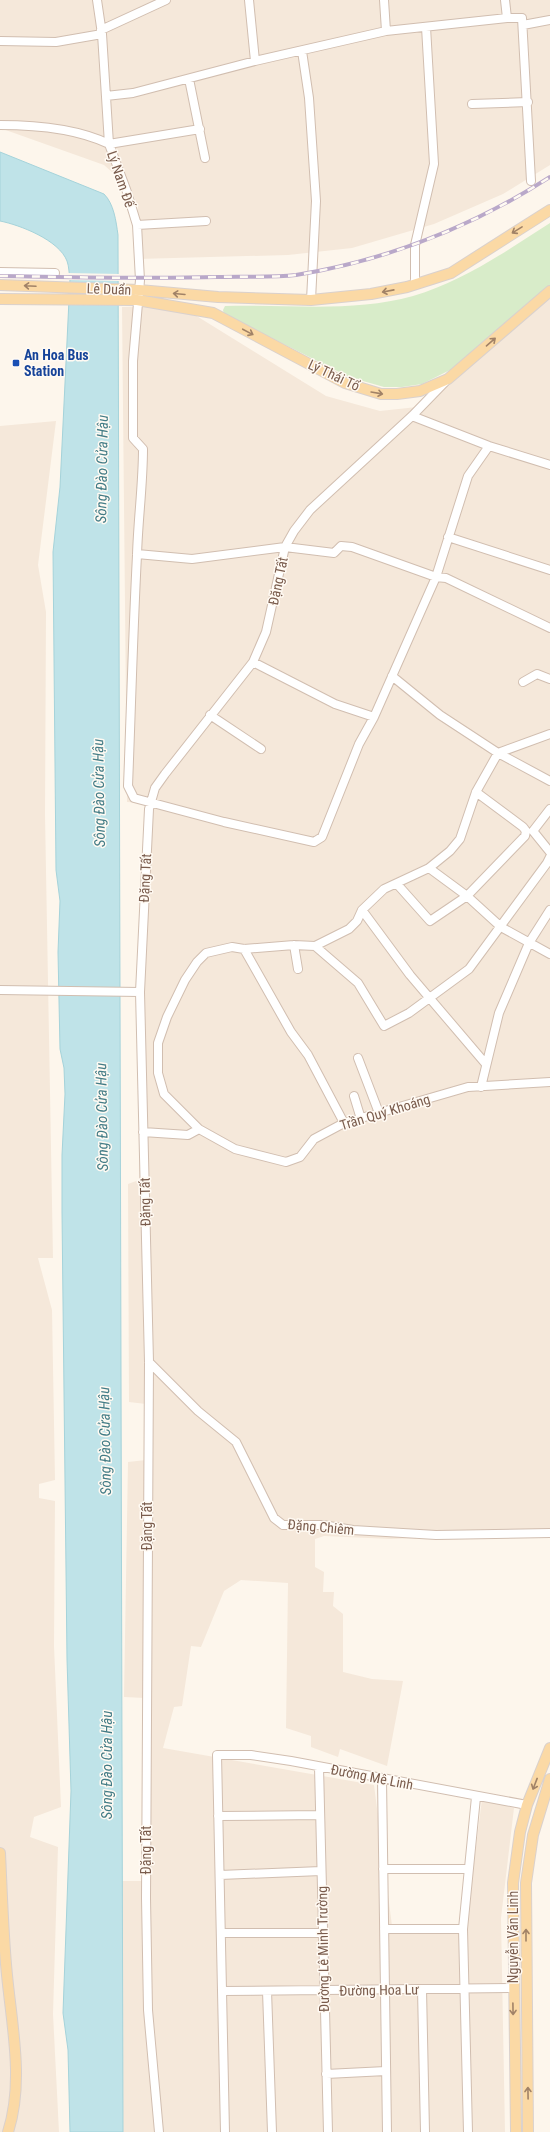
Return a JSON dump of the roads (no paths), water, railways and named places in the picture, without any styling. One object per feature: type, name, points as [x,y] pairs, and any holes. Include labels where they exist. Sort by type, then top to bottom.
[{"type":"main road","points":[[213,313],[218,297],[311,300],[371,294],[415,285],[451,273],[550,210]]},
{"type":"main road","name":"Lê Duẩn","points":[[0,285],[59,287],[136,295],[213,313]]},
{"type":"main road","name":"Lý Thái Tổ","points":[[213,313],[346,383],[364,390],[381,394],[398,394],[420,391],[448,379],[550,291]]},
{"type":"main road","name":"Lê Duẩn","points":[[0,299],[58,299],[136,295],[218,297]]},
{"type":"main road","name":"Nguyễn Văn Linh","points":[[516,2132],[513,1988],[513,1883],[520,1832],[527,1805],[550,1748]]},
{"type":"main road","name":"Nguyễn Văn Linh","points":[[528,2132],[526,1957],[527,1876],[533,1834],[550,1779]]},
{"type":"main road","points":[[0,1853],[7,1970],[17,2076],[14,2113],[8,2132]]},
{"type":"main road","points":[[513,1957],[526,1957]]},
{"type":"street","points":[[97,0],[102,32],[109,144],[200,129]]},
{"type":"street","points":[[0,41],[56,42],[102,32],[166,0]]},
{"type":"street","points":[[250,0],[255,61]]},
{"type":"street","points":[[384,0],[386,31]]},
{"type":"street","points":[[505,0],[507,18]]},
{"type":"street","points":[[106,96],[133,93],[255,61],[386,31],[507,18],[522,18],[528,102],[531,181]]},
{"type":"street","points":[[523,25],[550,20]]},
{"type":"street","points":[[415,285],[415,245],[434,164],[426,27]]},
{"type":"street","points":[[302,51],[309,98],[316,201],[311,300]]},
{"type":"street","points":[[189,79],[205,158]]},
{"type":"street","points":[[472,104],[528,102]]},
{"type":"street","name":"Lý Nam Đế","points":[[0,125],[44,128],[80,135],[109,144],[127,192],[137,225],[140,277],[136,295],[133,361],[133,438],[143,449],[143,470],[140,483],[128,786],[134,798],[224,822],[314,842],[322,837],[325,832],[359,744],[374,717]]},
{"type":"street","points":[[137,225],[206,221]]},
{"type":"street","points":[[0,272],[55,273]]},
{"type":"street","name":"Đặng Tất","points":[[159,2132],[148,2010],[147,1950],[149,1362],[140,992],[150,802],[155,788],[165,774],[253,662],[266,632],[285,547],[294,531],[310,510],[412,416],[448,379]]},
{"type":"street","points":[[412,416],[489,446],[550,465]]},
{"type":"street","points":[[253,662],[335,704],[374,717],[436,578],[468,476],[489,446]]},
{"type":"street","points":[[448,537],[550,570]]},
{"type":"street","points":[[137,554],[192,559],[285,547],[334,553],[341,546],[352,547],[436,578],[446,578],[550,628]]},
{"type":"street","points":[[523,682],[537,674],[550,679]]},
{"type":"street","points":[[392,676],[440,715],[498,754],[550,781]]},
{"type":"street","points":[[210,715],[261,749]]},
{"type":"street","points":[[550,734],[498,754],[476,792],[460,839],[450,851],[429,868],[384,889],[362,910],[357,921],[349,929],[315,946],[358,983],[384,1026],[409,1013],[469,970],[550,857]]},
{"type":"street","points":[[476,792],[523,827],[526,831],[525,836]]},
{"type":"street","points":[[397,884],[430,921],[467,896],[525,836],[533,831],[550,809]]},
{"type":"street","points":[[533,831],[550,852]]},
{"type":"street","points":[[429,868],[467,896],[501,927],[550,954]]},
{"type":"street","points":[[362,910],[410,975],[485,1063]]},
{"type":"street","points":[[481,1087],[485,1063],[499,1013],[530,943],[550,910]]},
{"type":"street","points":[[294,945],[298,969]]},
{"type":"street","name":"Trần Quý Khoáng","points":[[315,946],[294,945],[244,950],[232,947],[206,953],[185,980],[167,1017],[158,1043],[158,1073],[164,1094],[199,1129],[235,1149],[286,1162],[300,1157],[314,1138],[344,1123],[468,1087],[550,1082]]},
{"type":"street","points":[[244,950],[291,1032],[308,1055],[344,1123]]},
{"type":"street","points":[[0,990],[140,992]]},
{"type":"street","points":[[358,1058],[378,1113]]},
{"type":"street","points":[[354,1096],[361,1119]]},
{"type":"street","points":[[143,1132],[188,1135],[199,1129]]},
{"type":"street","name":"Đặng Chiêm","points":[[149,1362],[198,1411],[236,1442],[274,1518],[283,1525],[323,1525],[353,1530],[436,1535],[550,1533]]},
{"type":"street","name":"Đường Mê Linh","points":[[218,1816],[217,1755],[251,1755],[318,1766],[476,1797],[527,1805]]},
{"type":"street","name":"Đường Lê Minh Trường","points":[[318,1766],[328,2132]]},
{"type":"street","points":[[382,1779],[387,2132]]},
{"type":"street","points":[[468,2132],[463,1928],[476,1797]]},
{"type":"street","points":[[225,2132],[218,1816],[320,1815]]},
{"type":"street","points":[[383,1869],[468,1869]]},
{"type":"street","points":[[220,1875],[321,1871]]},
{"type":"street","points":[[384,1929],[463,1928]]},
{"type":"street","points":[[221,1933],[322,1933]]},
{"type":"street","name":"Đường Hoa Lư","points":[[222,1991],[513,1988]]},
{"type":"street","points":[[422,1989],[425,2132]]},
{"type":"street","points":[[267,1991],[272,2132]]},
{"type":"street","points":[[326,2074],[386,2071]]},
{"type":"water","name":"Sông Đào Cửa Hậu","points":[[0,152],[104,194],[112,208],[118,235],[123,2132],[70,2132],[68,2050],[63,2013],[71,1791],[67,1659],[62,1212],[62,1155],[65,1094],[64,1068],[60,1049],[58,952],[60,901],[56,870],[53,552],[60,487],[70,279],[67,261],[63,253],[56,246],[48,240],[28,230],[0,221]]},
{"type":"railway","points":[[0,276],[108,278],[266,277],[296,275],[330,269],[396,251],[460,226],[520,195],[550,177]]},
{"type":"place","name":"An Hoa Bus Station","points":[[16,363]]}]
